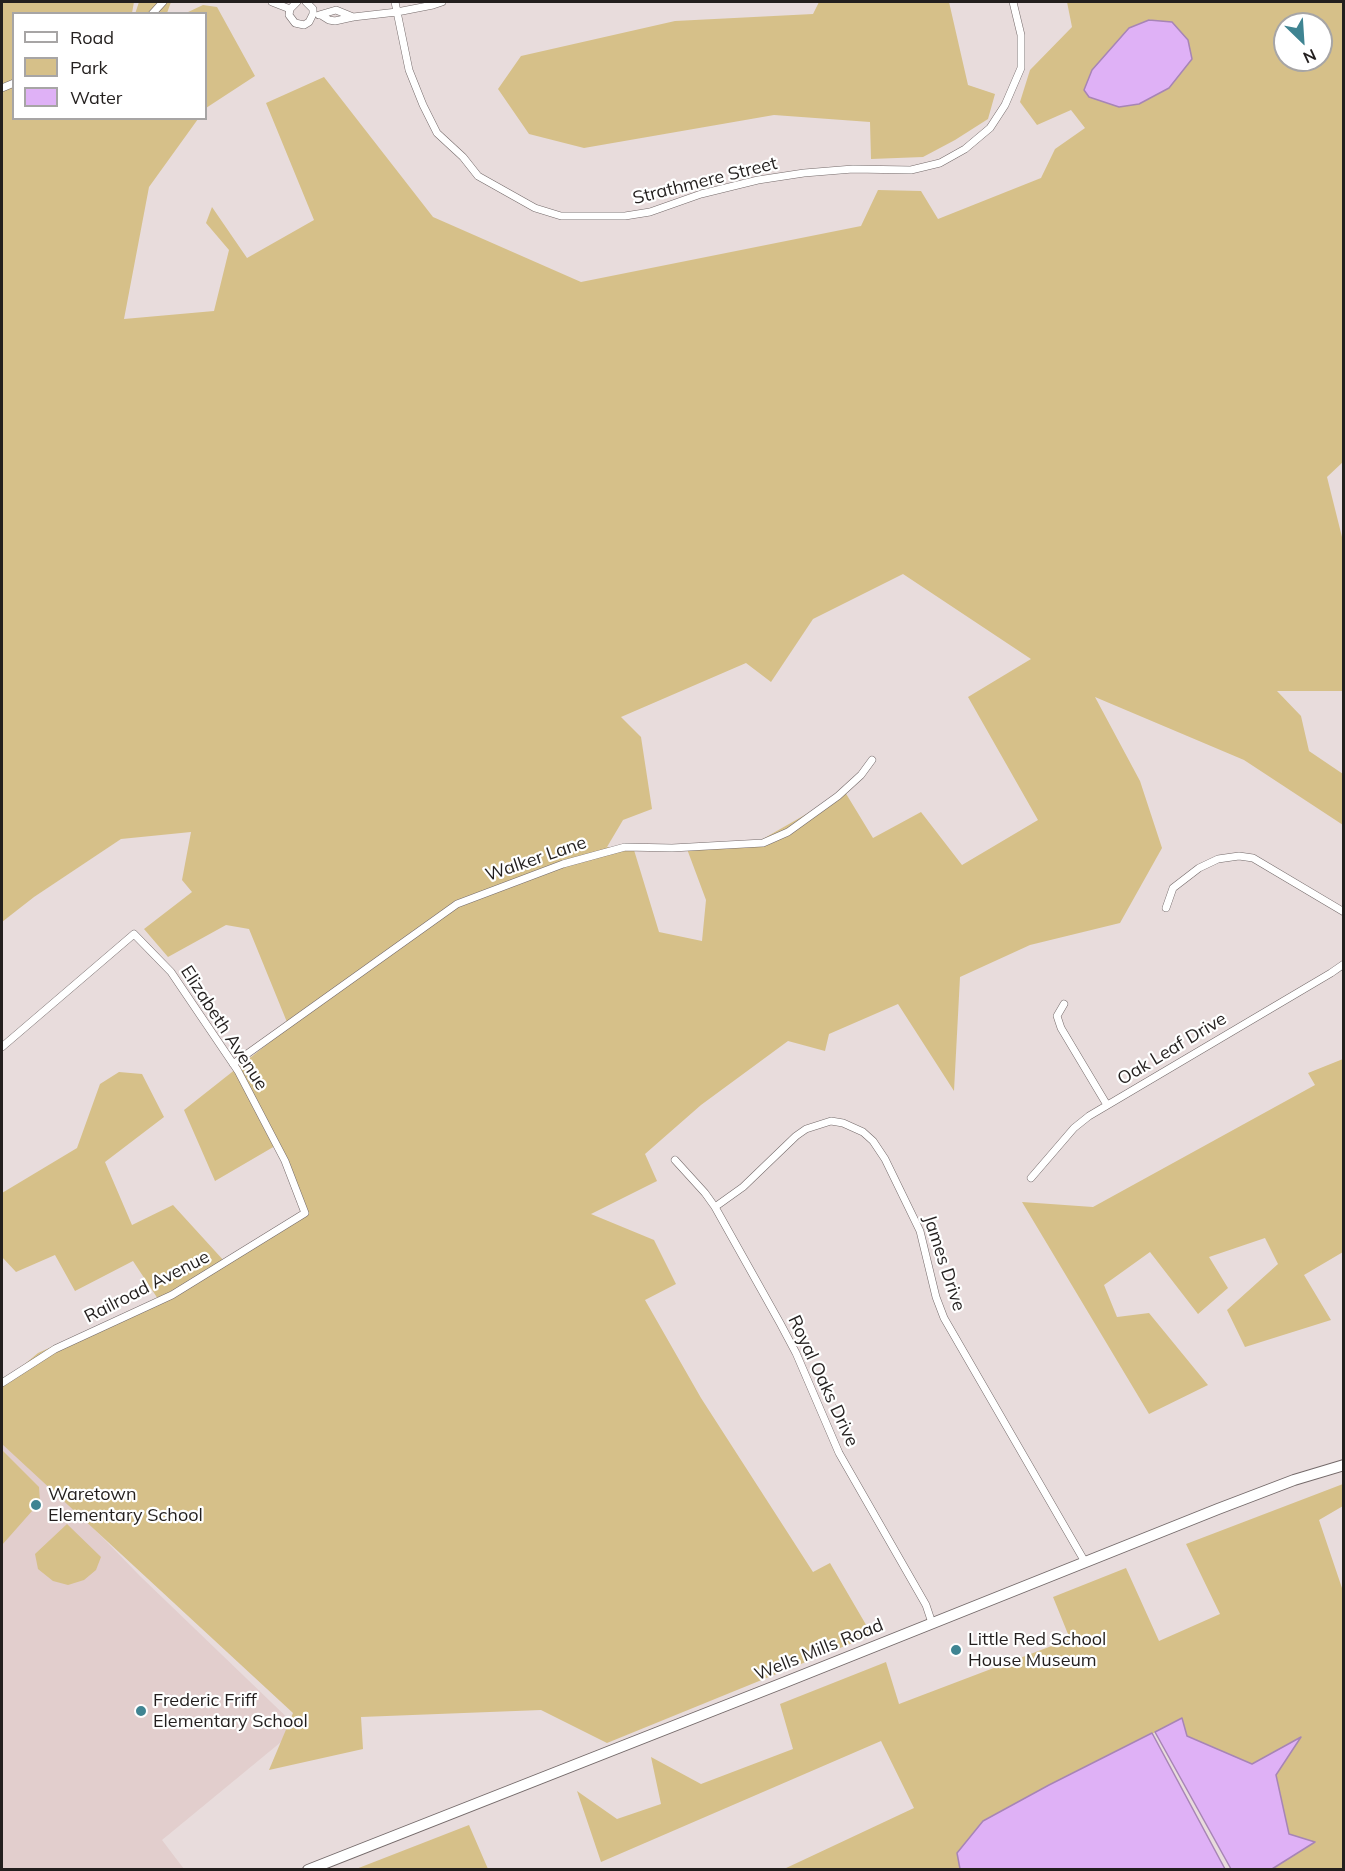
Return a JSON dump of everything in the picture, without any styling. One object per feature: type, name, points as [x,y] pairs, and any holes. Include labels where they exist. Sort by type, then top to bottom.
[{"type":"main road","name":"Wells Mills Road","points":[[308,1869],[1288,1482],[1344,1465]]},
{"type":"street","points":[[272,2],[290,9]]},
{"type":"street","points":[[297,2],[290,9],[291,20],[298,25],[304,25],[317,15]]},
{"type":"street","points":[[306,2],[317,15],[335,21],[397,12],[442,2]]},
{"type":"street","name":"Strathmere Street","points":[[395,2],[409,70],[437,133],[463,157],[478,176],[535,208],[561,216],[625,216],[650,212],[701,194],[758,180],[804,173],[853,169],[911,170],[940,163],[965,149],[990,128],[1005,105],[1021,68],[1021,35],[1013,2]]},
{"type":"street","name":"Walker Lane","points":[[233,1064],[457,904],[543,871],[598,853],[625,847],[672,848],[763,843],[788,832],[838,796],[861,775],[872,760]]},
{"type":"street","points":[[1166,908],[1173,888],[1199,868],[1218,859],[1239,856],[1253,858],[1344,912]]},
{"type":"street","name":"Elizabeth Avenue","points":[[2,1047],[134,934],[171,972],[233,1064],[285,1161],[305,1213]]},
{"type":"street","name":"Oak Leaf Drive","points":[[1031,1178],[1074,1128],[1089,1116],[1344,964]]},
{"type":"street","points":[[1064,1004],[1057,1016],[1061,1028],[1107,1105]]},
{"type":"street","name":"James Drive","points":[[715,1207],[743,1187],[806,1128],[831,1121],[843,1122],[854,1126],[873,1141],[885,1159],[920,1231],[936,1298],[944,1318],[1084,1562]]},
{"type":"street","name":"Royal Oaks Drive","points":[[675,1160],[715,1207],[796,1353],[839,1454],[920,1596],[932,1623]]},
{"type":"street","name":"Railroad Avenue","points":[[2,1383],[55,1349],[172,1295],[305,1213]]},
{"type":"shaded area","name":"Frederic Friff Elementary School","points":[[2,1434],[140,1576],[298,1728],[162,1840],[184,1869],[2,1869]]},
{"type":"green space","points":[[2,2],[134,2],[132,12],[12,12],[12,120],[197,120],[149,187],[124,319],[214,311],[229,250],[206,223],[212,207],[247,258],[314,220],[266,103],[324,77],[433,217],[581,282],[861,226],[878,190],[921,191],[938,219],[1041,178],[1055,149],[1085,128],[1071,110],[1037,125],[1020,102],[1030,70],[1072,27],[1067,2],[1343,2],[1344,461],[1327,477],[1343,541],[1343,691],[1277,691],[1301,716],[1309,751],[1343,774],[1343,825],[1244,760],[1095,697],[1140,781],[1162,848],[1120,923],[1030,945],[960,977],[954,1091],[898,1004],[829,1034],[825,1051],[788,1041],[701,1105],[645,1154],[657,1181],[591,1214],[654,1240],[676,1284],[645,1300],[701,1398],[813,1572],[830,1563],[872,1635],[607,1743],[541,1710],[361,1717],[363,1749],[269,1770],[293,1713],[2,1444],[2,1383],[38,1353],[158,1299],[133,1261],[75,1291],[55,1255],[16,1272],[2,1257],[2,1193],[77,1148],[100,1084],[119,1072],[142,1074],[164,1117],[105,1162],[132,1225],[173,1205],[225,1262],[306,1212],[275,1146],[215,1181],[184,1110],[289,1027],[249,929],[226,925],[168,957],[144,929],[192,892],[182,880],[191,832],[121,839],[34,897],[2,922]],"holes":[[[903,574],[1031,659],[968,697],[1038,820],[962,865],[921,812],[873,838],[845,792],[761,840],[687,849],[706,900],[702,941],[659,932],[634,850],[607,847],[623,820],[652,809],[641,737],[621,717],[746,663],[771,682],[813,619]]]},
{"type":"green space","points":[[139,2],[171,2],[167,12],[136,12]]},
{"type":"green space","points":[[819,2],[949,2],[968,85],[995,94],[988,119],[923,157],[871,159],[870,122],[774,115],[584,148],[529,134],[498,89],[521,56],[675,21],[813,14]]},
{"type":"green space","points":[[203,5],[217,7],[255,76],[207,107],[207,12],[188,12]]},
{"type":"green space","points":[[1343,1059],[1343,1252],[1304,1275],[1331,1320],[1245,1347],[1227,1310],[1278,1264],[1265,1238],[1209,1257],[1228,1288],[1198,1314],[1150,1252],[1104,1285],[1117,1317],[1149,1313],[1208,1385],[1149,1414],[1022,1202],[1093,1207],[1315,1085],[1308,1073]]},
{"type":"green space","points":[[2,1450],[39,1487],[40,1502],[2,1545]]},
{"type":"green space","points":[[1343,1484],[1343,1506],[1319,1520],[1343,1591],[1343,1869],[1272,1869],[1314,1842],[1289,1834],[1276,1775],[1300,1738],[1252,1764],[1187,1736],[1182,1719],[1049,1785],[957,1853],[960,1869],[784,1869],[914,1808],[881,1741],[601,1862],[577,1791],[617,1819],[661,1804],[651,1757],[701,1784],[793,1749],[780,1704],[886,1662],[899,1704],[1070,1639],[1053,1597],[1126,1568],[1159,1641],[1220,1614],[1186,1544]]},
{"type":"green space","points":[[67,1524],[101,1557],[96,1570],[84,1580],[68,1585],[53,1581],[38,1569],[35,1554]]},
{"type":"green space","points":[[469,1825],[488,1869],[356,1869]]},
{"type":"water","points":[[1149,20],[1172,22],[1188,40],[1192,59],[1169,88],[1139,104],[1119,107],[1089,97],[1084,90],[1092,70],[1129,28]]},
{"type":"water","points":[[1182,1718],[1187,1736],[1252,1764],[1301,1737],[1276,1775],[1289,1834],[1315,1842],[1272,1869],[1231,1869],[1155,1732]]},
{"type":"water","points":[[1152,1733],[1225,1869],[960,1869],[957,1853],[983,1821]]},
{"type":"place","name":"Waretown Elementary School","points":[[36,1505]]},
{"type":"place","name":"Little Red School House Museum","points":[[956,1650]]},
{"type":"place","name":"Frederic Friff Elementary School","points":[[141,1711]]}]
